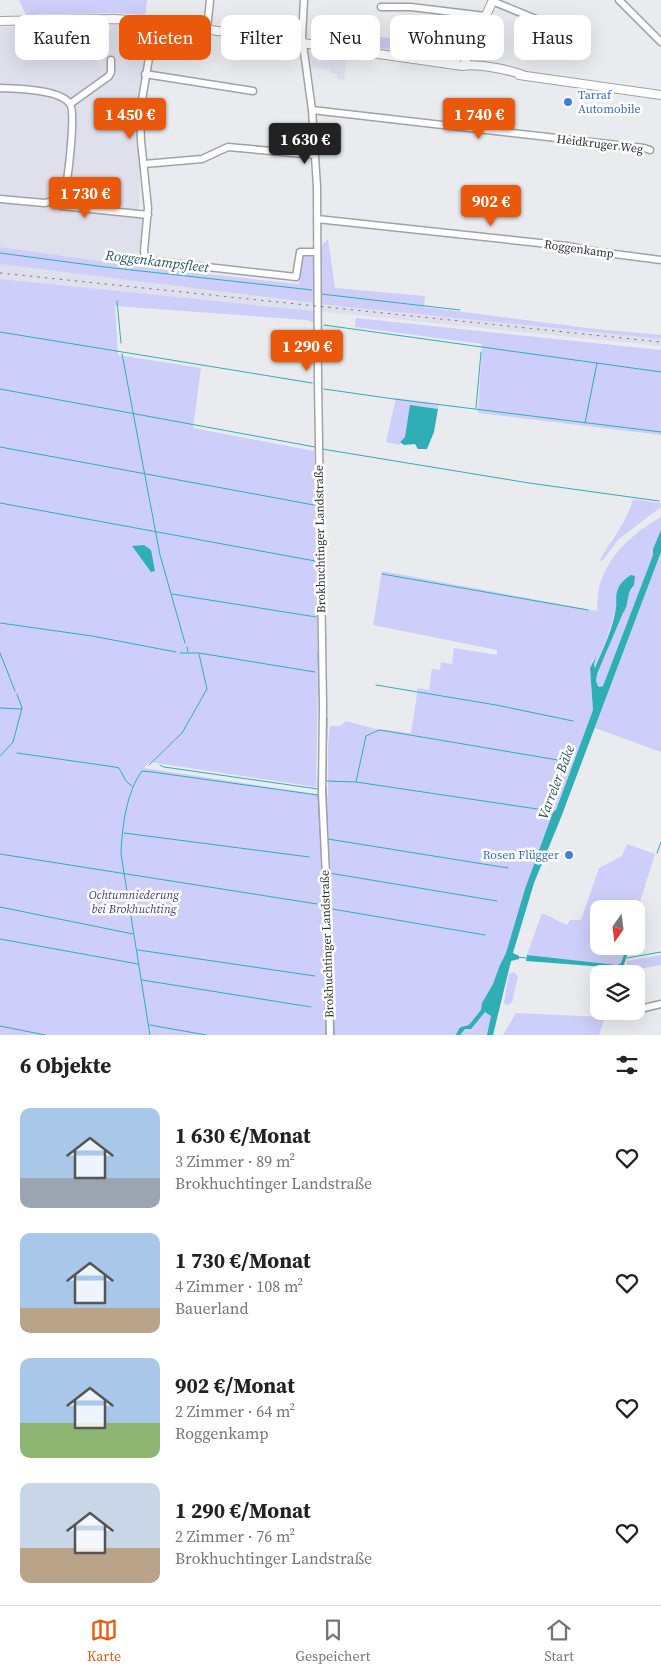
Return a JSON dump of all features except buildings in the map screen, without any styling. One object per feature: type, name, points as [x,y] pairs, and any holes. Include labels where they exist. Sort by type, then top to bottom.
[{"type":"main road","points":[[486,15],[492,1]]},
{"type":"main road","points":[[0,21],[119,19]]},
{"type":"main road","points":[[211,31],[463,66],[492,68],[523,75]]},
{"type":"main road","points":[[448,64],[454,60]]},
{"type":"main road","points":[[463,66],[465,60]]},
{"type":"main road","points":[[476,60],[492,68]]},
{"type":"main road","points":[[463,66],[469,69],[661,95]]},
{"type":"street","points":[[208,15],[210,0]]},
{"type":"street","name":"Brokhuchtinger Landstraße","points":[[304,0],[302,37],[312,110],[317,219],[323,704],[322,792],[327,898],[330,1035]]},
{"type":"street","points":[[619,0],[661,42]]},
{"type":"street","points":[[492,1],[526,15]]},
{"type":"street","points":[[381,7],[411,3],[480,15]]},
{"type":"street","points":[[70,104],[109,76],[111,60]]},
{"type":"street","points":[[147,60],[140,117],[148,215],[144,251],[145,260],[296,276],[300,252],[316,252]]},
{"type":"street","points":[[145,74],[253,91]]},
{"type":"street","points":[[0,88],[55,94],[70,104],[73,112],[66,182],[61,196],[55,201],[44,203],[0,199]]},
{"type":"street","name":"Heidkruger Weg","points":[[312,110],[650,150]]},
{"type":"street","points":[[144,164],[202,159],[228,147],[315,155]]},
{"type":"street","points":[[55,201],[62,206],[148,215]]},
{"type":"street","name":"Roggenkamp","points":[[317,219],[560,245],[661,260]]},
{"type":"street","points":[[645,1008],[661,1004]]},
{"type":"shaded area","points":[[109,23],[119,24],[119,60],[144,60],[136,119],[140,162],[139,210],[143,216],[137,266],[0,247],[0,27],[15,27],[15,60],[109,60]]},
{"type":"shaded area","points":[[311,52],[311,60],[347,60],[344,80],[337,79],[337,74],[330,73],[330,70],[311,68],[309,53]]},
{"type":"shaded area","points":[[0,264],[255,295],[258,297],[661,339],[661,346],[0,279]]},
{"type":"shaded area","points":[[410,405],[438,409],[434,432],[427,449],[418,449],[415,444],[404,445],[400,442],[405,437]]},
{"type":"shaded area","points":[[661,530],[661,552],[560,820],[534,883],[513,953],[519,956],[519,959],[511,961],[493,1035],[487,1035],[491,1016],[485,1012],[471,1029],[465,1029],[460,1035],[456,1035],[460,1028],[469,1025],[481,1010],[482,1003],[493,984],[506,953],[525,889],[593,710],[590,668],[596,656],[595,668],[610,631],[615,616],[618,589],[627,578],[631,575],[635,576],[634,585],[629,592],[625,610],[597,674],[596,681],[600,687],[603,686]]},
{"type":"shaded area","points":[[144,545],[151,550],[155,571],[151,572],[132,546]]},
{"type":"shaded area","points":[[527,955],[617,965],[590,966],[526,961]]},
{"type":"shaded area","points":[[624,955],[627,955],[624,965],[617,965],[621,963]]},
{"type":"green space","points":[[19,0],[147,0],[145,15],[114,13],[26,15]]},
{"type":"green space","points":[[380,37],[390,38],[390,49],[380,48]]},
{"type":"green space","points":[[328,239],[335,288],[425,296],[424,307],[587,328],[661,335],[661,339],[320,304],[319,248]]},
{"type":"green space","points":[[0,247],[142,267],[299,284],[302,256],[314,257],[314,303],[0,264]]},
{"type":"green space","name":"Ochtumniederung bei Brokhuchting","points":[[0,279],[314,311],[314,323],[307,320],[115,306],[118,355],[201,368],[193,428],[314,451],[318,676],[316,787],[150,762],[144,768],[328,796],[330,726],[340,726],[346,721],[376,729],[411,733],[418,688],[429,690],[432,669],[440,670],[441,662],[452,664],[454,648],[497,655],[497,650],[373,625],[382,571],[597,611],[598,591],[608,566],[622,546],[641,530],[661,517],[661,530],[653,549],[653,555],[603,686],[598,686],[596,681],[597,674],[633,588],[628,577],[620,592],[609,632],[595,668],[596,657],[592,661],[590,668],[593,710],[556,811],[553,812],[496,1001],[490,1035],[0,1035]]},
{"type":"green space","points":[[356,318],[661,350],[661,435],[478,413],[482,344],[355,327]]},
{"type":"green space","points":[[396,398],[439,404],[438,409],[419,406],[410,407],[405,437],[400,442],[400,445],[386,442]]},
{"type":"green space","points":[[633,499],[660,503],[661,507],[619,539],[602,561],[600,560],[623,523]]},
{"type":"green space","points":[[661,552],[661,752],[595,728]]},
{"type":"green space","points":[[627,844],[655,854],[641,900],[590,900],[590,955],[624,955],[621,964],[527,955],[542,913],[567,925],[570,920],[581,920],[599,868],[622,856]]},
{"type":"green space","points":[[661,955],[661,965],[645,968],[645,965],[626,965],[627,961]]},
{"type":"green space","points":[[514,972],[518,977],[512,1002],[507,1005],[504,1003],[509,974]]},
{"type":"green space","points":[[516,1013],[590,1016],[590,1020],[604,1020],[599,1035],[503,1035]]},
{"type":"waterway","name":"Roggenkampsfleet","points":[[0,253],[105,267],[312,290]]},
{"type":"waterway","name":"Roggenkampsfleet","points":[[321,294],[460,310]]},
{"type":"waterway","points":[[117,301],[121,343]]},
{"type":"waterway","points":[[324,325],[661,372]]},
{"type":"waterway","points":[[0,332],[312,383]]},
{"type":"waterway","points":[[476,408],[481,352]]},
{"type":"waterway","points":[[122,354],[160,555],[185,643]]},
{"type":"waterway","points":[[585,423],[597,363]]},
{"type":"waterway","points":[[0,389],[315,447]]},
{"type":"waterway","points":[[324,389],[661,432]]},
{"type":"waterway","points":[[0,447],[314,505]]},
{"type":"waterway","points":[[322,449],[529,483],[659,501]]},
{"type":"waterway","points":[[0,503],[315,561]]},
{"type":"waterway","points":[[382,574],[588,610]]},
{"type":"waterway","points":[[172,594],[316,617]]},
{"type":"waterway","points":[[0,623],[92,636],[176,652]]},
{"type":"waterway","points":[[187,647],[188,652]]},
{"type":"waterway","points":[[0,653],[15,691]]},
{"type":"waterway","points":[[180,653],[199,653],[315,672]]},
{"type":"waterway","points":[[318,653],[320,725],[318,787]]},
{"type":"waterway","points":[[149,765],[182,733],[207,689],[199,654]]},
{"type":"waterway","points":[[376,685],[496,705],[573,721]]},
{"type":"waterway","points":[[0,756],[13,742],[22,708],[17,694]]},
{"type":"waterway","points":[[0,708],[22,709]]},
{"type":"waterway","points":[[326,780],[327,718]]},
{"type":"waterway","name":"Varreler Bäke","points":[[356,782],[366,736],[379,730],[564,761]]},
{"type":"waterway","points":[[17,753],[119,768],[126,781],[132,786]]},
{"type":"waterway","points":[[160,765],[318,789]]},
{"type":"waterway","points":[[150,1035],[121,854],[122,833],[129,800],[142,771],[318,795]]},
{"type":"waterway","name":"Varreler Bäke","points":[[326,781],[356,782],[544,810]]},
{"type":"waterway","points":[[326,787],[328,856]]},
{"type":"waterway","points":[[318,794],[323,883],[326,1035]]},
{"type":"waterway","points":[[124,833],[309,857]]},
{"type":"waterway","points":[[328,839],[508,868]]},
{"type":"waterway","points":[[657,853],[661,842]]},
{"type":"waterway","points":[[0,854],[317,904]]},
{"type":"waterway","points":[[329,873],[497,901]]},
{"type":"waterway","points":[[329,880],[334,1035]]},
{"type":"waterway","points":[[0,907],[133,934]]},
{"type":"waterway","points":[[332,909],[485,935]]},
{"type":"waterway","points":[[0,939],[138,964]]},
{"type":"waterway","points":[[138,950],[315,976]]},
{"type":"waterway","points":[[627,958],[661,952]]},
{"type":"waterway","points":[[518,957],[526,958]]},
{"type":"waterway","points":[[142,980],[311,1007]]},
{"type":"waterway","points":[[150,1025],[206,1035]]},
{"type":"waterway","points":[[0,1026],[45,1035]]},
{"type":"railway","points":[[0,273],[661,342]]},
{"type":"place","name":"Tarraf Automobile","points":[[568,102]]},
{"type":"place","name":"Rosen Flügger","points":[[569,855]]}]
